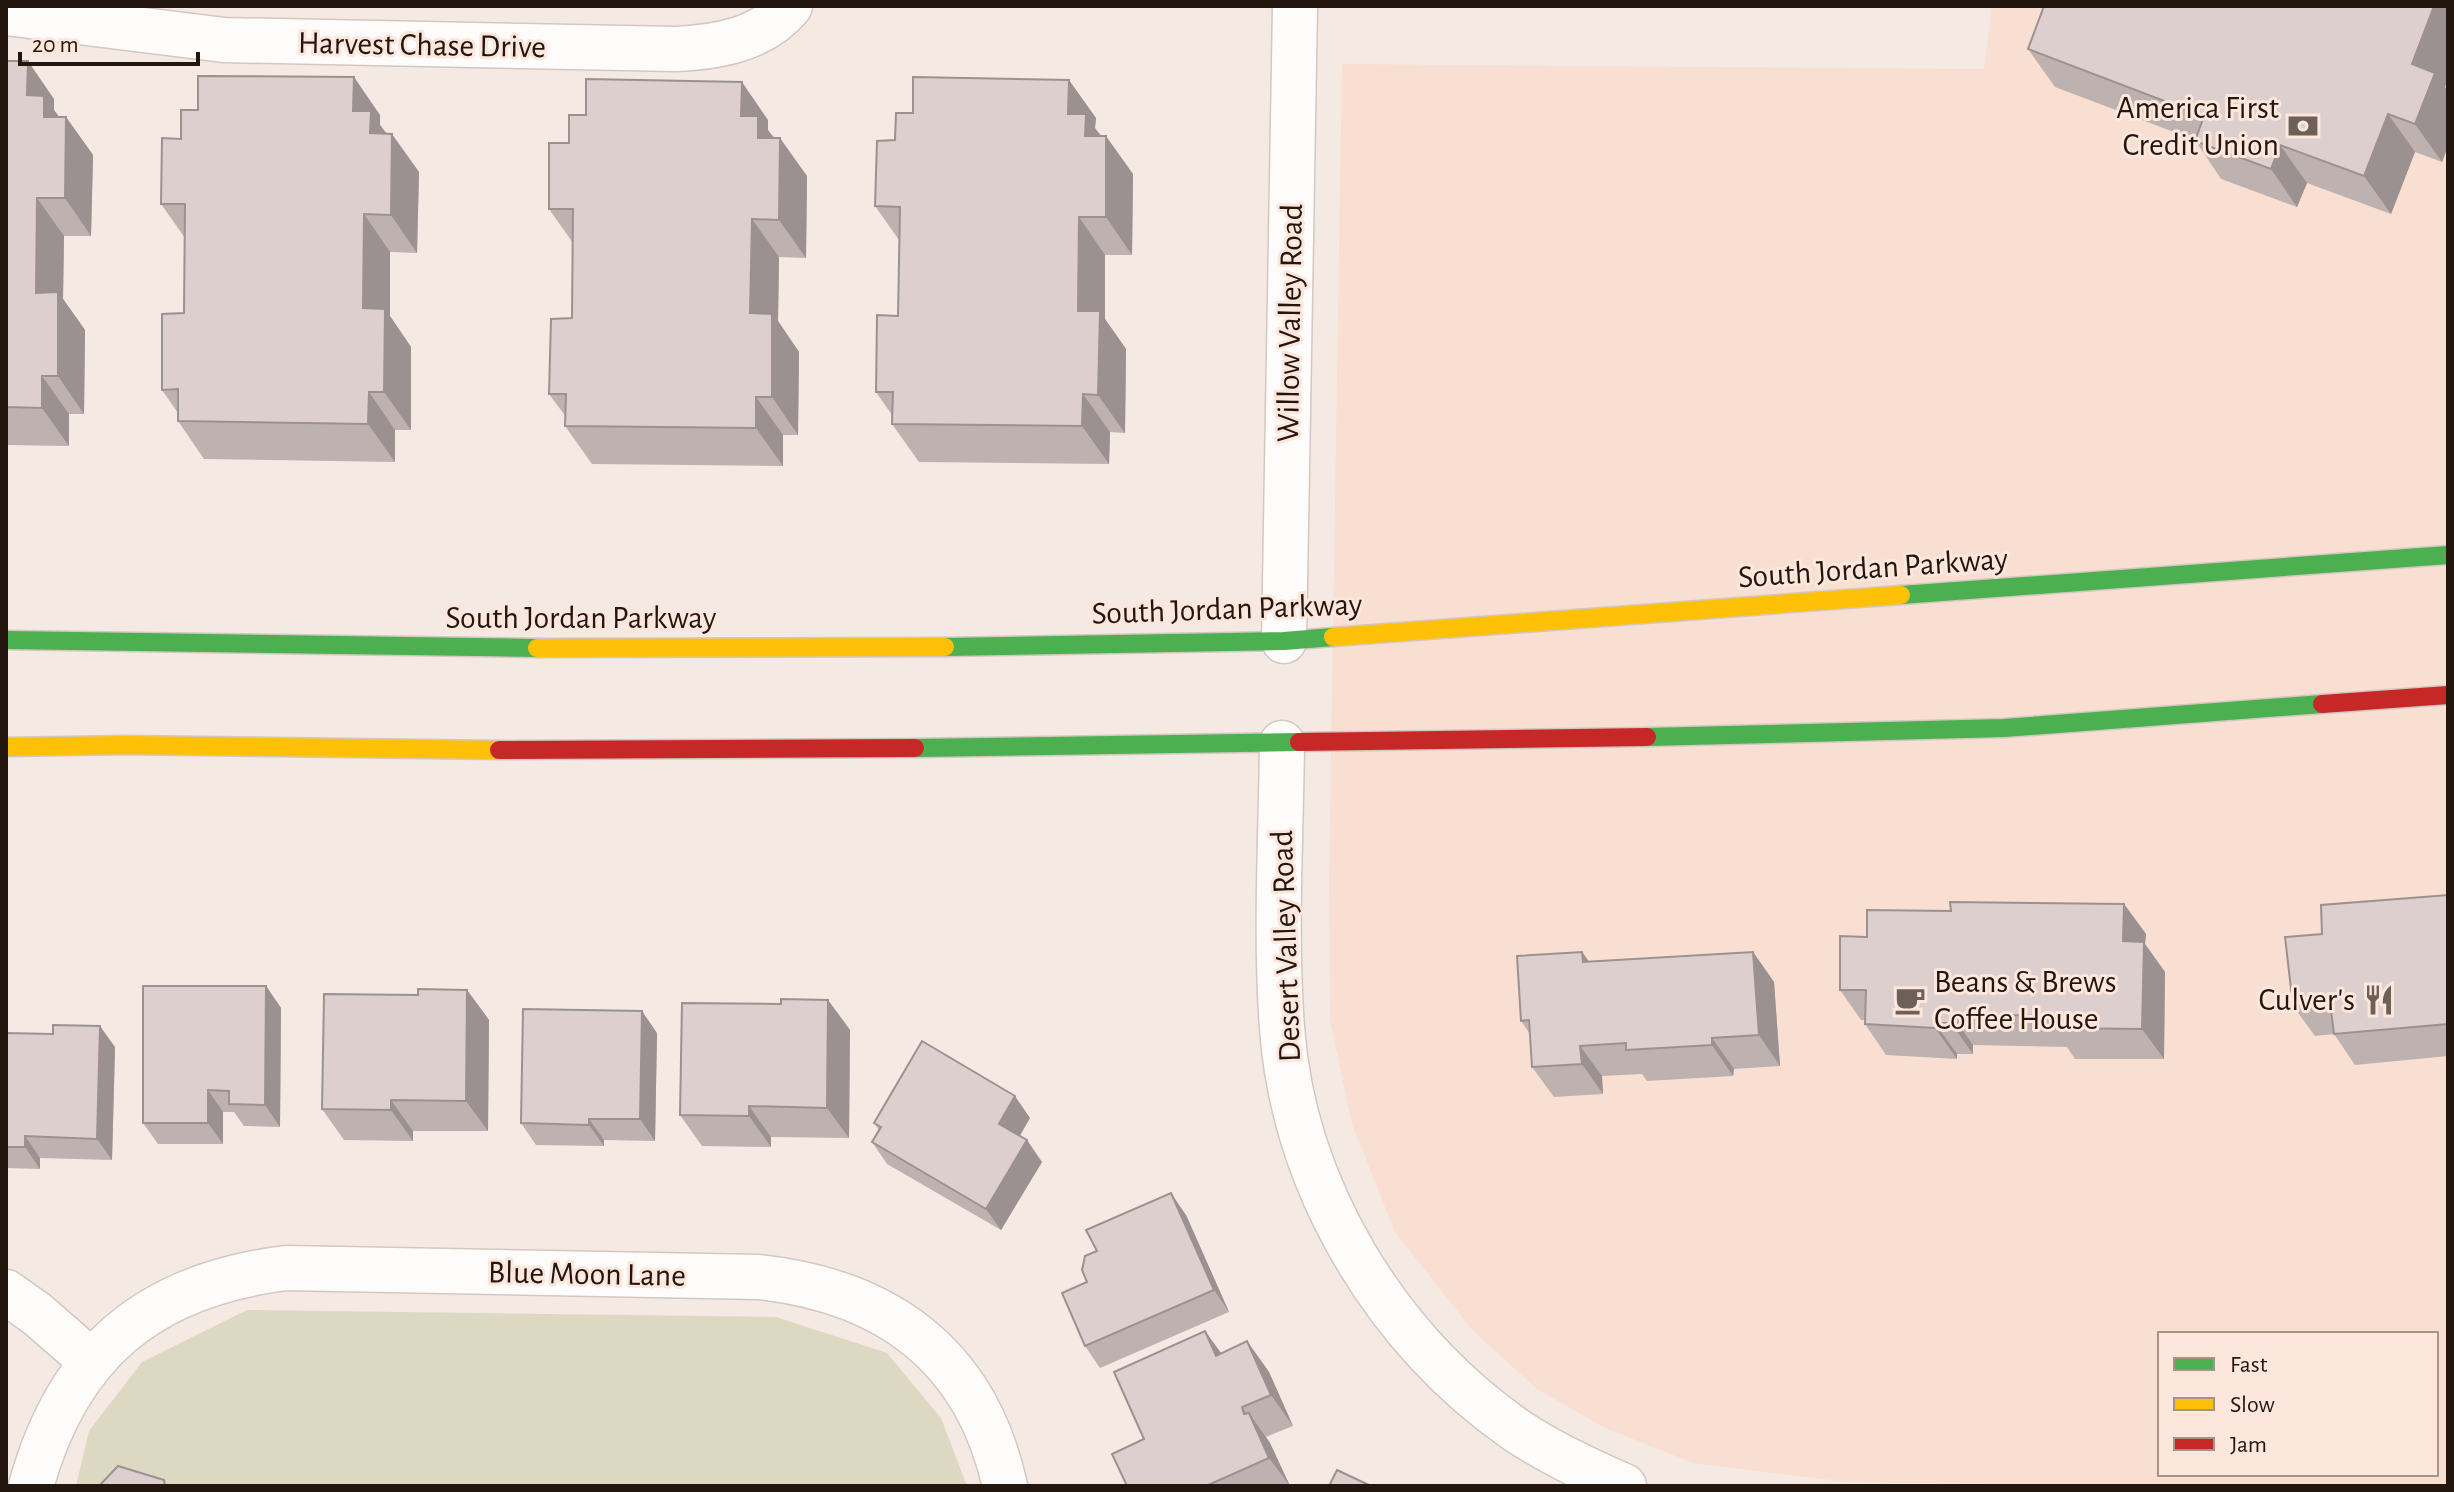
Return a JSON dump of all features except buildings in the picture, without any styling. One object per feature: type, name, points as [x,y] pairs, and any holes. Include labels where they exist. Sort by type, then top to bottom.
[{"type":"main road","name":"South Jordan Parkway","points":[[6,640],[388,648],[826,649],[1284,641],[2448,555]]},
{"type":"main road","points":[[6,747],[125,745],[605,751],[1282,743],[2004,728],[2448,695]]},
{"type":"street","name":"Willow Valley Road","points":[[1284,641],[1295,6]]},
{"type":"street","name":"Harvest Chase Drive","points":[[6,13],[224,40],[676,49],[728,43],[768,26],[786,10]]},
{"type":"street","name":"Desert Valley Road","points":[[1282,743],[1282,1030],[1293,1098],[1312,1163],[1338,1225],[1372,1284],[1397,1317],[1414,1339],[1463,1388],[1517,1431],[1577,1466],[1624,1486]]},
{"type":"street","name":"Blue Moon Lane","points":[[31,1486],[42,1448],[63,1402],[91,1361],[117,1336],[146,1314],[178,1296],[237,1276],[286,1268],[759,1277],[799,1281],[838,1292],[876,1308],[910,1330],[941,1358],[965,1388],[985,1423],[1000,1460],[1005,1486]]},
{"type":"street","points":[[6,1292],[37,1314],[91,1361]]},
{"type":"shaded area","points":[[1992,6],[2448,6],[2448,1486],[1847,1482],[1693,1463],[1603,1427],[1537,1389],[1473,1331],[1395,1232],[1352,1124],[1330,1020],[1329,881],[1342,64],[1984,69]]},
{"type":"shaded area","points":[[247,1310],[776,1317],[887,1353],[941,1418],[967,1486],[76,1486],[89,1431],[142,1362]]},
{"type":"traffic: fast","points":[[1901,595],[2448,555]]},
{"type":"traffic: fast","points":[[945,647],[1284,641],[1333,637]]},
{"type":"traffic: fast","points":[[6,640],[537,648]]},
{"type":"traffic: fast","points":[[1647,737],[2004,728],[2322,704]]},
{"type":"traffic: fast","points":[[915,748],[1299,742]]},
{"type":"traffic: slow","points":[[1333,637],[1901,595]]},
{"type":"traffic: slow","points":[[537,648],[945,647]]},
{"type":"traffic: slow","points":[[6,747],[125,745],[499,750]]},
{"type":"traffic: jam","points":[[2322,704],[2448,695]]},
{"type":"traffic: jam","points":[[1299,742],[1647,737]]},
{"type":"traffic: jam","points":[[499,750],[915,748]]},
{"type":"place","name":"America First Credit Union","points":[[2303,126]]},
{"type":"place","name":"Beans & Brews Coffee House","points":[[1910,1000]]},
{"type":"place","name":"Culver's","points":[[2379,1000]]}]
